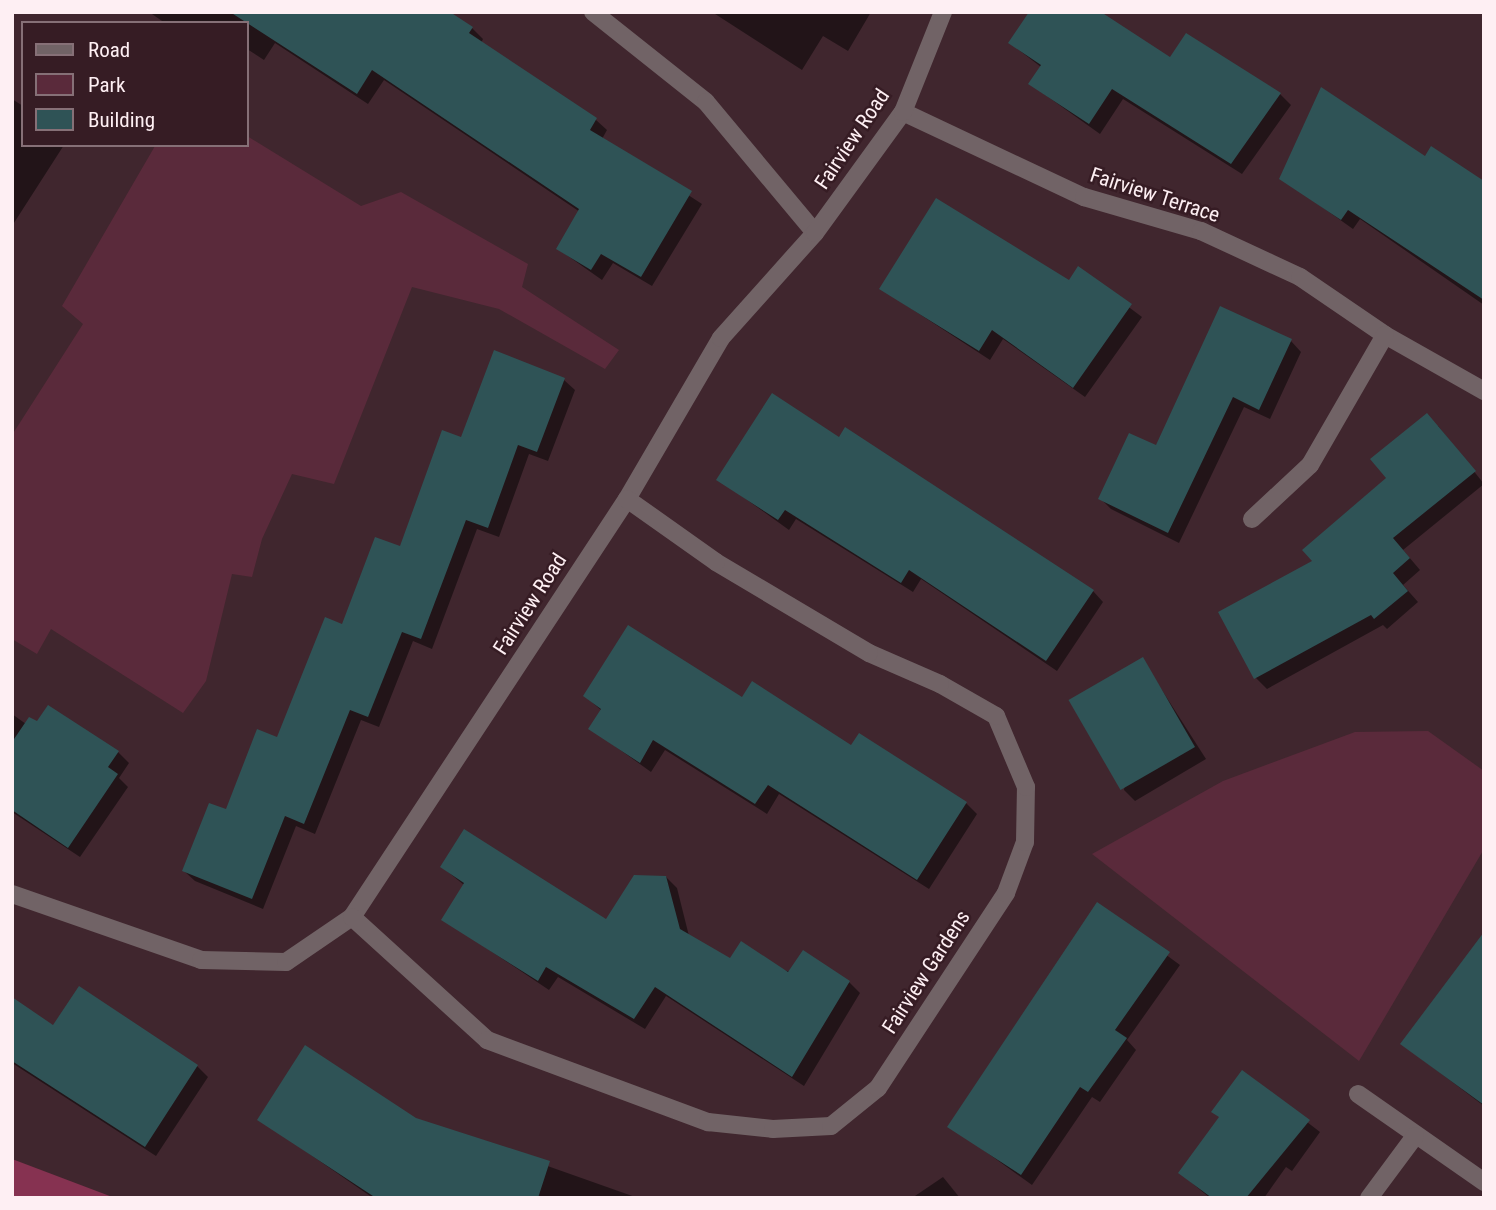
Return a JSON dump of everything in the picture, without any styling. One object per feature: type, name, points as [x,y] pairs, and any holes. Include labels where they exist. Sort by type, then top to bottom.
[{"type":"street","points":[[593,12],[706,103],[815,233]]},
{"type":"street","name":"Fairview Road","points":[[12,894],[201,960],[286,962],[352,917],[627,499],[720,338],[815,233],[903,112],[943,12]]},
{"type":"street","name":"Fairview Terrace","points":[[903,112],[1084,198],[1201,231],[1300,277],[1385,335],[1484,391]]},
{"type":"street","points":[[1252,519],[1310,464],[1385,335]]},
{"type":"street","name":"Fairview Gardens","points":[[352,917],[487,1040],[708,1122],[773,1129],[831,1126],[878,1088],[1006,892],[1025,842],[1026,787],[996,716],[940,684],[869,653],[716,562],[627,499]]},
{"type":"street","points":[[1358,1094],[1484,1182]]},
{"type":"street","points":[[1369,1198],[1415,1136]]},
{"type":"green space","points":[[248,137],[361,206],[401,192],[528,264],[522,287],[619,350],[605,369],[499,309],[412,287],[334,484],[292,474],[262,539],[252,577],[232,574],[206,681],[183,713],[51,629],[37,654],[12,639],[12,435],[83,324],[62,306],[154,147],[248,147]]},
{"type":"green space","points":[[1428,731],[1484,771],[1484,849],[1359,1061],[1092,854],[1223,781],[1355,732]]},
{"type":"shaded area","points":[[12,1159],[115,1198],[12,1198]]},
{"type":"building","points":[[230,12],[450,12],[473,27],[469,33],[597,118],[590,130],[692,191],[641,277],[601,254],[591,270],[556,249],[579,209],[372,70],[357,94],[248,24],[248,21]]},
{"type":"building","points":[[1029,12],[1101,12],[1170,57],[1186,33],[1281,93],[1231,164],[1112,89],[1089,124],[1028,84],[1041,65],[1008,43]]},
{"type":"building","points":[[1321,87],[1425,156],[1431,146],[1484,181],[1484,300],[1348,210],[1341,220],[1279,179]]},
{"type":"building","points":[[936,198],[1069,280],[1078,266],[1132,304],[1073,388],[992,330],[979,351],[879,289]]},
{"type":"building","points":[[1220,306],[1292,339],[1259,410],[1233,397],[1168,533],[1098,499],[1129,433],[1156,445]]},
{"type":"building","points":[[494,350],[565,378],[537,452],[518,445],[488,528],[466,520],[421,639],[402,632],[368,717],[350,710],[304,824],[285,816],[252,899],[182,871],[209,803],[226,809],[257,729],[277,737],[325,617],[342,624],[375,537],[400,546],[442,430],[461,437]]},
{"type":"building","points":[[772,393],[839,437],[845,427],[1094,590],[1046,661],[909,570],[901,583],[785,510],[778,520],[716,480]]},
{"type":"building","points":[[1427,413],[1476,471],[1393,538],[1410,558],[1393,573],[1408,591],[1374,619],[1371,615],[1254,679],[1218,612],[1312,561],[1302,550],[1386,478],[1370,459]]},
{"type":"building","points":[[628,625],[742,697],[752,681],[851,745],[859,733],[967,802],[917,880],[768,785],[755,804],[653,740],[640,763],[588,729],[601,709],[583,696]]},
{"type":"building","points":[[1143,657],[1195,747],[1121,790],[1069,700]]},
{"type":"building","points":[[48,705],[119,751],[108,767],[118,774],[68,848],[12,810],[12,742],[29,717],[37,721]]},
{"type":"building","points":[[464,829],[606,919],[634,875],[666,876],[680,929],[730,958],[741,941],[788,972],[803,950],[850,981],[792,1077],[655,987],[634,1019],[546,967],[538,981],[441,920],[464,883],[440,867]]},
{"type":"building","points":[[1097,902],[1170,952],[1115,1030],[1127,1038],[1088,1092],[1080,1087],[1021,1175],[947,1127]]},
{"type":"building","points":[[1484,932],[1484,1105],[1400,1044]]},
{"type":"building","points":[[79,986],[198,1065],[145,1147],[12,1061],[12,997],[53,1025]]},
{"type":"building","points":[[305,1045],[416,1118],[550,1161],[538,1198],[376,1198],[257,1120]]},
{"type":"building","points":[[1242,1070],[1310,1120],[1246,1198],[1212,1198],[1178,1173],[1219,1117],[1211,1112]]}]
